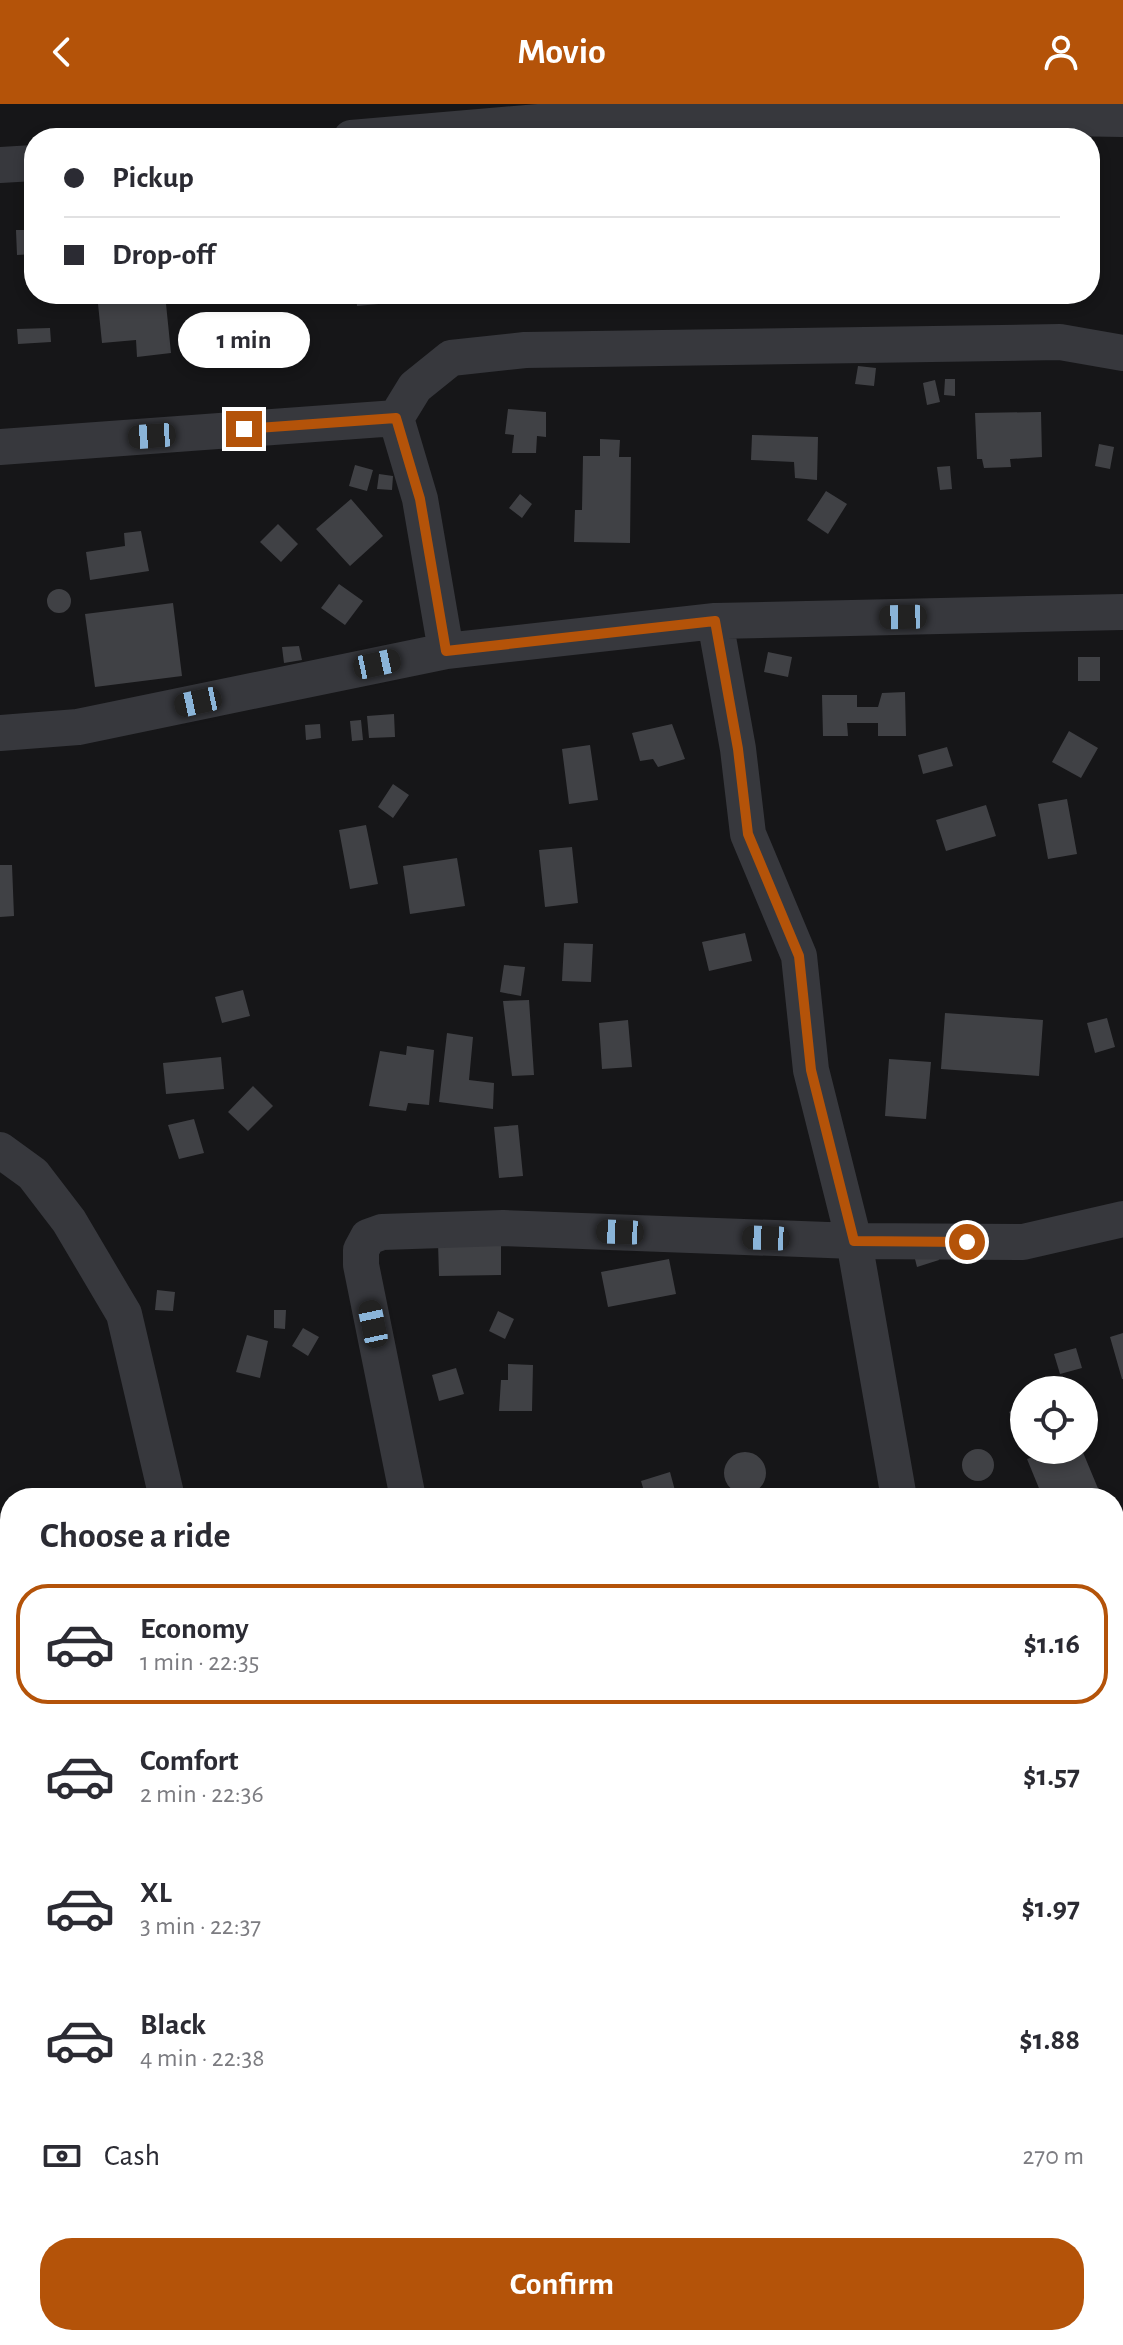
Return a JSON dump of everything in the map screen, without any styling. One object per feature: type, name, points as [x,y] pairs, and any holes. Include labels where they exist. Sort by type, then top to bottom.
[{"type":"street","points":[[453,128],[668,107],[1123,119]]},
{"type":"street","points":[[0,165],[24,164]]},
{"type":"street","points":[[446,651],[420,499],[396,418],[415,387],[451,358],[525,350],[1060,342],[1123,353]]},
{"type":"street","points":[[0,447],[396,418]]},
{"type":"street","points":[[0,733],[78,727],[446,651],[715,621],[1123,612]]},
{"type":"street","points":[[715,621],[738,749],[748,834],[799,956],[811,1070],[854,1241],[897,1488]]},
{"type":"street","points":[[0,1150],[33,1174],[51,1197],[124,1314],[162,1462],[166,1488]]},
{"type":"street","points":[[406,1488],[361,1265],[361,1250],[368,1237],[382,1232],[503,1228],[854,1241],[1023,1242],[1123,1219]]},
{"type":"building","points":[[16,230],[24,230],[24,255],[17,255]]},
{"type":"building","points":[[98,304],[166,304],[171,353],[137,357],[136,340],[102,343]]},
{"type":"building","points":[[50,328],[51,342],[18,344],[17,329]]},
{"type":"building","points":[[858,366],[876,368],[874,386],[855,384]]},
{"type":"building","points":[[945,379],[955,379],[955,396],[944,395]]},
{"type":"building","points":[[935,380],[940,402],[927,405],[923,383]]},
{"type":"building","points":[[508,409],[546,412],[546,437],[537,436],[536,453],[512,453],[514,435],[505,434]]},
{"type":"building","points":[[1041,412],[1042,457],[1010,459],[1011,467],[984,468],[982,459],[977,459],[975,413]]},
{"type":"building","points":[[752,435],[818,437],[817,480],[795,478],[794,462],[751,460]]},
{"type":"building","points":[[600,439],[620,440],[619,457],[631,457],[630,543],[574,542],[575,510],[582,510],[583,456],[600,456]]},
{"type":"building","points":[[1099,444],[1114,447],[1110,469],[1095,466]]},
{"type":"building","points":[[355,465],[373,470],[367,491],[349,486]]},
{"type":"building","points":[[950,466],[952,489],[940,490],[937,467]]},
{"type":"building","points":[[379,474],[393,476],[392,490],[377,489]]},
{"type":"building","points":[[826,491],[847,504],[828,534],[807,520]]},
{"type":"building","points":[[520,494],[532,504],[522,518],[509,508]]},
{"type":"building","points":[[351,499],[383,536],[350,566],[316,529]]},
{"type":"building","points":[[278,524],[298,544],[281,562],[260,542]]},
{"type":"building","points":[[141,531],[149,571],[90,580],[86,552],[125,546],[124,533]]},
{"type":"building","points":[[339,584],[363,601],[345,625],[321,608]]},
{"type":"building","points":[[59,589],[68,592],[71,601],[68,610],[59,613],[50,610],[47,601],[50,592]]},
{"type":"building","points":[[173,603],[182,676],[95,687],[85,614]]},
{"type":"building","points":[[299,646],[302,660],[284,663],[282,647]]},
{"type":"building","points":[[768,652],[792,657],[788,677],[764,672]]},
{"type":"building","points":[[1078,657],[1100,657],[1100,681],[1078,681]]},
{"type":"building","points":[[905,692],[906,736],[878,736],[878,723],[847,723],[848,736],[823,736],[822,695],[857,695],[857,707],[878,707],[882,693]]},
{"type":"building","points":[[394,714],[395,737],[369,738],[367,716]]},
{"type":"building","points":[[361,720],[363,740],[352,741],[350,721]]},
{"type":"building","points":[[320,724],[321,738],[306,740],[305,725]]},
{"type":"building","points":[[672,724],[685,759],[658,767],[653,759],[640,761],[632,733]]},
{"type":"building","points":[[1069,731],[1098,748],[1081,778],[1052,762]]},
{"type":"building","points":[[590,745],[598,800],[569,804],[562,749]]},
{"type":"building","points":[[947,747],[953,766],[923,774],[918,755]]},
{"type":"building","points":[[393,784],[409,795],[393,818],[378,807]]},
{"type":"building","points":[[1067,799],[1077,854],[1048,859],[1038,804]]},
{"type":"building","points":[[986,805],[996,836],[946,851],[936,820]]},
{"type":"building","points":[[366,825],[378,884],[350,889],[339,830]]},
{"type":"building","points":[[572,847],[578,903],[545,907],[539,850]]},
{"type":"building","points":[[457,858],[465,906],[410,914],[403,866]]},
{"type":"building","points":[[0,865],[12,865],[14,916],[0,917]]},
{"type":"building","points":[[745,933],[752,961],[709,971],[702,942]]},
{"type":"building","points":[[564,943],[593,944],[591,982],[562,981]]},
{"type":"building","points":[[504,965],[525,967],[521,996],[500,992]]},
{"type":"building","points":[[243,990],[250,1016],[222,1023],[215,997]]},
{"type":"building","points":[[529,1000],[534,1075],[512,1076],[503,1001]]},
{"type":"building","points":[[945,1013],[1043,1020],[1039,1076],[941,1069]]},
{"type":"building","points":[[1107,1018],[1115,1047],[1095,1053],[1087,1023]]},
{"type":"building","points":[[628,1020],[632,1067],[602,1069],[599,1023]]},
{"type":"building","points":[[447,1033],[473,1037],[469,1080],[494,1083],[493,1109],[439,1102]]},
{"type":"building","points":[[407,1046],[434,1050],[429,1105],[408,1103],[406,1111],[369,1106],[380,1051],[406,1055]]},
{"type":"building","points":[[221,1057],[224,1089],[166,1094],[163,1063]]},
{"type":"building","points":[[889,1059],[931,1062],[926,1119],[885,1116]]},
{"type":"building","points":[[253,1086],[273,1106],[248,1131],[228,1112]]},
{"type":"building","points":[[194,1119],[204,1153],[179,1159],[168,1125]]},
{"type":"building","points":[[518,1125],[523,1176],[499,1178],[494,1127]]},
{"type":"building","points":[[501,1241],[501,1275],[439,1276],[438,1242]]},
{"type":"building","points":[[936,1249],[939,1260],[917,1267],[914,1255]]},
{"type":"building","points":[[669,1259],[676,1294],[608,1307],[601,1272]]},
{"type":"building","points":[[157,1290],[175,1292],[173,1311],[155,1310]]},
{"type":"building","points":[[274,1310],[286,1310],[285,1329],[274,1328]]},
{"type":"building","points":[[498,1311],[514,1319],[505,1339],[489,1331]]},
{"type":"building","points":[[303,1328],[319,1337],[308,1356],[292,1346]]},
{"type":"building","points":[[1123,1333],[1123,1379],[1122,1379],[1110,1337]]},
{"type":"building","points":[[247,1335],[268,1341],[260,1378],[236,1372]]},
{"type":"building","points":[[1076,1348],[1082,1368],[1060,1374],[1054,1354]]},
{"type":"building","points":[[508,1364],[533,1365],[532,1411],[499,1411],[501,1380],[508,1380]]},
{"type":"building","points":[[456,1368],[464,1394],[439,1401],[432,1375]]},
{"type":"building","points":[[978,1449],[990,1453],[994,1465],[990,1477],[978,1481],[966,1477],[962,1465],[966,1453]]},
{"type":"building","points":[[737,1453],[753,1453],[765,1465],[765,1481],[760,1488],[730,1488],[725,1481],[725,1465]]},
{"type":"building","points":[[1029,1464],[1088,1464],[1098,1488],[1039,1488]]},
{"type":"building","points":[[670,1472],[674,1488],[643,1488],[641,1481]]},
{"type":"route","points":[[244,429],[396,418],[420,499],[446,651],[715,621],[738,749],[748,834],[799,956],[811,1070],[854,1241],[967,1242]]}]
